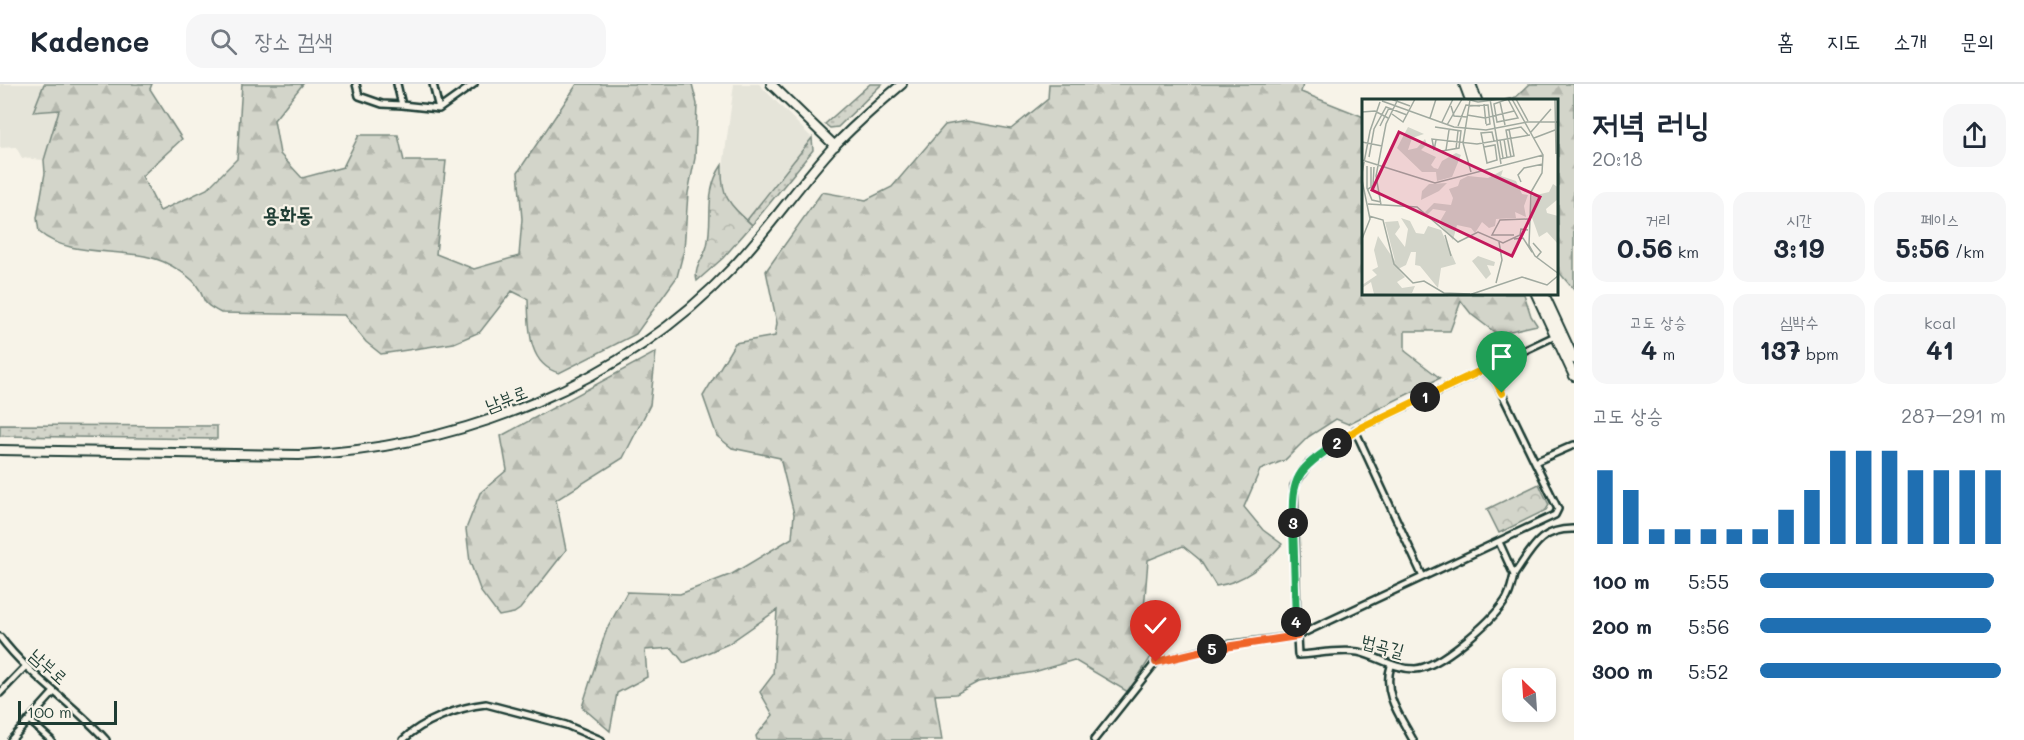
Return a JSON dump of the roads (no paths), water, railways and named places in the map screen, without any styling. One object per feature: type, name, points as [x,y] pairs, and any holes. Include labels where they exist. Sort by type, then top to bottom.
[{"type":"street","points":[[356,84],[359,96],[382,104],[439,109],[474,84]]},
{"type":"street","points":[[396,84],[402,105]]},
{"type":"street","points":[[433,84],[439,109]]},
{"type":"street","points":[[771,84],[835,146]]},
{"type":"street","name":"남부로","points":[[0,450],[341,453],[425,439],[510,413],[587,377],[621,358],[681,314],[754,245],[835,146],[902,84]]},
{"type":"street","points":[[1464,84],[1470,99]]},
{"type":"street","points":[[1471,84],[1477,99]]},
{"type":"street","points":[[1537,296],[1574,376]]},
{"type":"street","points":[[1545,296],[1574,359]]},
{"type":"street","points":[[1297,636],[1294,486],[1308,464],[1356,430],[1555,336]]},
{"type":"street","points":[[1094,740],[1156,662],[1226,645],[1297,636],[1555,515],[1558,509],[1489,367]]},
{"type":"street","points":[[1356,430],[1424,577]]},
{"type":"street","points":[[1535,462],[1574,445]]},
{"type":"street","name":"법곡길","points":[[1297,636],[1298,655],[1355,651],[1376,657],[1390,666],[1415,669],[1434,664],[1464,641],[1506,601],[1514,575],[1538,540],[1557,528],[1574,529]]},
{"type":"street","points":[[1499,542],[1514,575]]},
{"type":"street","name":"남부로","points":[[0,637],[26,666],[106,740]]},
{"type":"street","points":[[0,693],[26,666]]},
{"type":"street","points":[[1390,666],[1386,683],[1391,699],[1413,740]]},
{"type":"street","points":[[11,740],[54,692]]},
{"type":"street","points":[[403,740],[418,727],[474,705],[486,704],[566,725],[601,740]]},
{"type":"street","points":[[29,720],[51,740]]},
{"type":"district","name":"용화동","points":[[288,213]]}]
